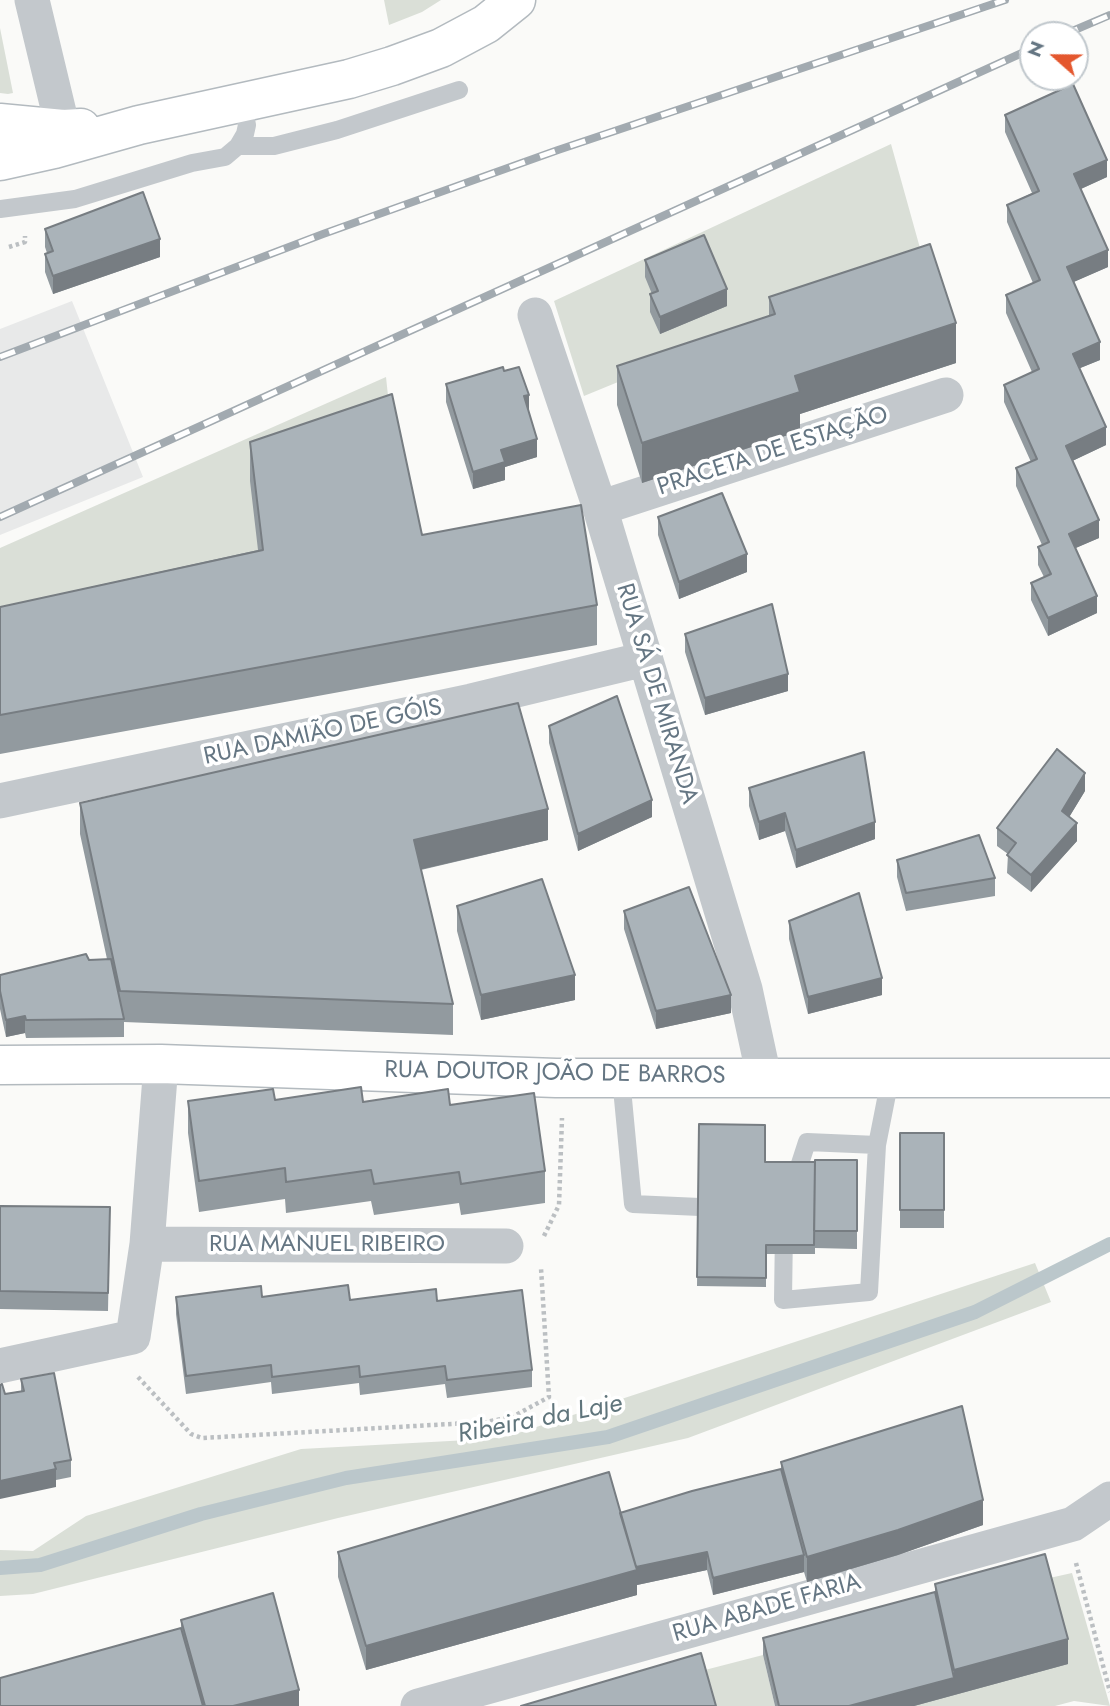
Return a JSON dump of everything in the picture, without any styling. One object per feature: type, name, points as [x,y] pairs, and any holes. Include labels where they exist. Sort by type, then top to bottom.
[{"type":"street","points":[[32,0],[63,129]]},
{"type":"street","points":[[0,160],[54,149],[139,125],[349,79],[392,66],[441,48],[486,24],[516,0]]},
{"type":"street","points":[[0,123],[63,129],[139,125]]},
{"type":"street","name":"RUA SÁ DE MIRANDA","points":[[535,315],[600,508],[745,989],[764,1077]]},
{"type":"street","name":"PRACETA DE ESTAÇÃO","points":[[600,508],[946,395]]},
{"type":"street","name":"RUA DAMIÃO DE GÓIS","points":[[0,801],[458,704],[645,659]]},
{"type":"street","points":[[0,1366],[133,1337],[147,1244],[161,1064]]},
{"type":"street","name":"RUA DOUTOR JOÃO DE BARROS","points":[[0,1065],[161,1064],[564,1078],[1110,1078]]},
{"type":"street","name":"RUA MANUEL RIBEIRO","points":[[147,1244],[523,1246]]},
{"type":"street","name":"RUA ABADE FARIA","points":[[418,1706],[1073,1524],[1110,1499]]},
{"type":"lane","points":[[238,146],[274,146],[337,130],[459,90]]},
{"type":"lane","points":[[0,209],[75,199],[192,163],[225,157],[238,146],[247,125],[242,102]]},
{"type":"lane","points":[[621,1078],[633,1204],[743,1209]]},
{"type":"lane","points":[[877,1144],[807,1142],[787,1206],[783,1300],[869,1292],[877,1144],[890,1079]]},
{"type":"path","points":[[523,1246],[559,1205],[564,1078]]},
{"type":"path","points":[[106,1343],[191,1434],[202,1438],[486,1422],[512,1417],[549,1397],[541,1259]]},
{"type":"path","points":[[1073,1524],[1075,1559],[1110,1692]]},
{"type":"shaded area","points":[[384,0],[441,0],[422,12],[389,25]]},
{"type":"shaded area","points":[[0,28],[13,93],[8,94],[0,93]]},
{"type":"shaded area","points":[[891,144],[930,284],[764,322],[584,396],[554,301]]},
{"type":"shaded area","points":[[72,301],[143,477],[0,535],[0,329]]},
{"type":"shaded area","points":[[386,377],[392,433],[263,589],[0,647],[0,548]]},
{"type":"shaded area","points":[[1035,1263],[1051,1302],[688,1438],[338,1518],[33,1594],[0,1596],[0,1550],[33,1551],[86,1516],[301,1449],[509,1436]]},
{"type":"shaded area","points":[[1072,1573],[1110,1706],[1074,1701],[1055,1706],[913,1706],[1045,1579]]},
{"type":"shaded area","points":[[763,1655],[775,1706],[711,1706],[701,1671]]},
{"type":"building","points":[[1058,91],[1076,91],[1107,160],[1074,174],[1108,250],[1067,267],[1100,342],[1073,354],[1106,427],[1066,446],[1099,520],[1069,534],[1097,596],[1048,618],[1031,583],[1051,574],[1038,547],[1049,542],[1016,468],[1037,459],[1004,385],[1039,369],[1006,295],[1040,280],[1007,205],[1039,191],[1005,115]]},
{"type":"building","points":[[143,192],[160,239],[53,276],[45,254],[53,251],[45,229]]},
{"type":"building","points":[[704,235],[727,289],[660,317],[650,294],[658,291],[645,260]]},
{"type":"building","points":[[930,244],[956,323],[795,376],[800,392],[642,443],[617,366],[775,314],[769,297]]},
{"type":"building","points":[[503,367],[504,371],[519,367],[529,395],[524,396],[537,439],[501,450],[505,462],[473,472],[446,384]]},
{"type":"building","points":[[392,394],[422,535],[581,505],[597,605],[0,715],[0,607],[263,550],[250,442]]},
{"type":"building","points":[[722,493],[747,554],[679,582],[658,517]]},
{"type":"building","points":[[772,604],[788,674],[705,698],[685,634]]},
{"type":"building","points":[[617,696],[652,800],[578,834],[549,726]]},
{"type":"building","points":[[518,703],[548,809],[414,840],[453,1004],[120,991],[80,803]]},
{"type":"building","points":[[1057,749],[1085,773],[1062,811],[1077,823],[1031,875],[1007,855],[1016,843],[997,828]]},
{"type":"building","points":[[864,752],[875,822],[796,850],[785,813],[759,822],[749,788]]},
{"type":"building","points":[[979,835],[995,878],[906,893],[897,860]]},
{"type":"building","points":[[542,879],[575,975],[481,995],[457,906]]},
{"type":"building","points":[[689,887],[731,995],[656,1011],[624,911]]},
{"type":"building","points":[[859,893],[882,978],[808,997],[789,921]]},
{"type":"building","points":[[86,954],[89,960],[111,959],[124,1019],[26,1020],[25,1016],[6,1020],[0,991],[0,975]]},
{"type":"building","points":[[361,1087],[363,1102],[448,1089],[450,1105],[534,1093],[545,1171],[461,1184],[459,1172],[374,1184],[371,1170],[286,1182],[285,1168],[199,1181],[188,1101],[273,1089],[275,1100]]},
{"type":"building","points":[[699,1124],[765,1125],[765,1162],[815,1162],[814,1245],[766,1245],[766,1278],[697,1277]]},
{"type":"building","points":[[900,1133],[944,1133],[944,1210],[900,1210]]},
{"type":"building","points":[[815,1160],[857,1160],[857,1231],[814,1231]]},
{"type":"building","points":[[0,1206],[110,1207],[108,1293],[0,1291]]},
{"type":"building","points":[[348,1285],[350,1300],[436,1289],[437,1301],[522,1290],[532,1370],[447,1380],[445,1366],[360,1377],[359,1366],[272,1377],[271,1365],[186,1376],[176,1297],[261,1286],[262,1297]]},
{"type":"building","points":[[54,1373],[71,1460],[54,1463],[56,1469],[0,1481],[0,1385],[2,1384],[5,1394],[24,1391],[21,1379]]},
{"type":"building","points":[[962,1406],[983,1500],[898,1530],[807,1557],[781,1462]]},
{"type":"building","points":[[781,1469],[804,1555],[713,1578],[707,1552],[636,1567],[620,1513],[692,1491]]},
{"type":"building","points":[[609,1472],[637,1570],[366,1646],[338,1552]]},
{"type":"building","points":[[1045,1554],[1068,1639],[954,1670],[935,1584]]},
{"type":"building","points":[[935,1592],[954,1678],[849,1706],[779,1706],[763,1638]]},
{"type":"building","points":[[273,1593],[299,1690],[233,1706],[205,1706],[181,1620]]},
{"type":"building","points":[[181,1628],[203,1706],[0,1706],[0,1678]]},
{"type":"building","points":[[701,1653],[716,1706],[521,1706]]},
{"type":"waterway","name":"Ribeira da Laje","points":[[0,1568],[40,1565],[201,1514],[346,1478],[608,1437],[975,1312],[1110,1244]]},
{"type":"railway","points":[[0,357],[323,234],[558,150],[1005,0]]},
{"type":"railway","points":[[1089,24],[1110,15]]},
{"type":"railway","points":[[0,517],[1019,54]]}]
